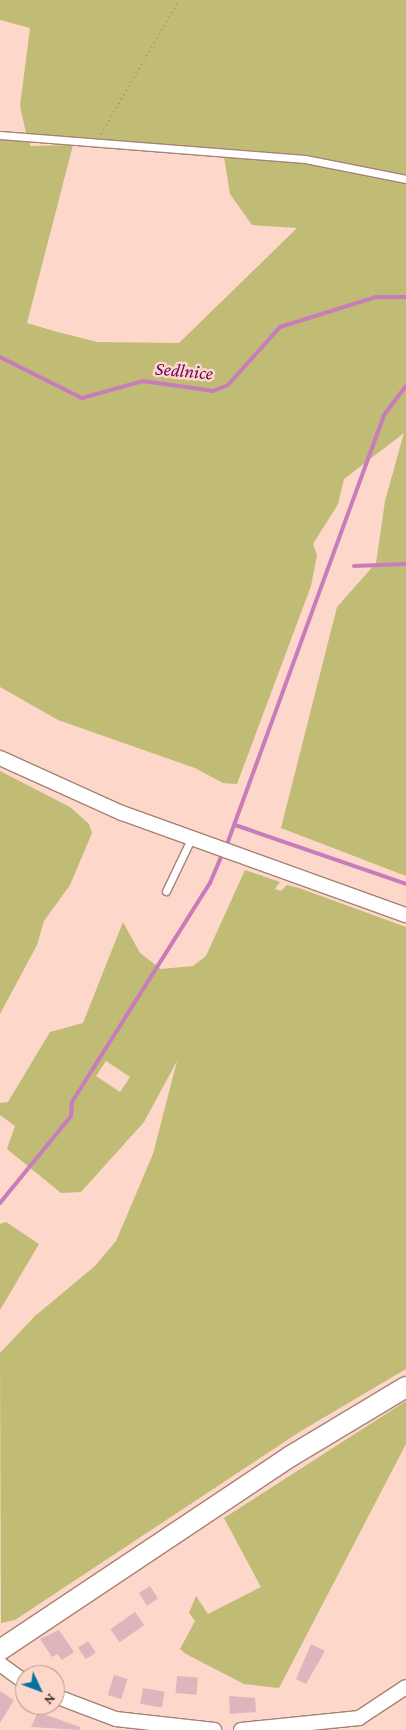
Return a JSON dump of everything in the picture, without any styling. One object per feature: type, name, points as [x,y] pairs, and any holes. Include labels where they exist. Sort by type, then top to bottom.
[{"type":"street","points":[[0,758],[191,839],[406,915]]},
{"type":"street","points":[[0,1650],[291,1456],[406,1387]]},
{"type":"street","points":[[0,1664],[15,1675]]},
{"type":"street","points":[[241,1730],[300,1728],[359,1718],[406,1687]]},
{"type":"street","points":[[65,1700],[116,1718],[214,1730]]},
{"type":"lane","points":[[0,135],[332,162],[406,179]]},
{"type":"lane","points":[[166,891],[191,839]]},
{"type":"path","points":[[96,142],[180,0]]},
{"type":"shaded area","points":[[0,0],[406,0],[406,876],[281,828],[337,607],[376,563],[385,501],[404,433],[344,479],[338,504],[313,544],[317,555],[311,586],[237,784],[223,783],[195,768],[58,720],[0,687],[0,139],[30,142],[30,146],[73,145],[27,323],[97,342],[179,343],[297,228],[252,225],[230,194],[224,157],[27,137],[20,106],[30,28],[0,20]]},
{"type":"shaded area","points":[[0,771],[70,807],[89,824],[92,833],[70,885],[44,921],[37,945],[0,1014]]},
{"type":"shaded area","points":[[245,870],[280,882],[275,889],[281,891],[287,885],[299,888],[406,927],[406,1369],[301,1431],[15,1620],[1,1623],[0,1353],[35,1316],[95,1266],[116,1241],[153,1154],[177,1061],[144,1122],[81,1192],[61,1193],[7,1149],[15,1126],[0,1115],[0,1103],[8,1102],[50,1032],[83,1023],[123,922],[140,953],[161,969],[193,966],[206,956]],"holes":[[[106,1061],[130,1077],[120,1092],[96,1076]]]},
{"type":"shaded area","points":[[6,1222],[39,1244],[0,1310],[0,1224]]},
{"type":"shaded area","points":[[406,1401],[406,1444],[279,1688],[244,1684],[186,1654],[180,1649],[195,1621],[189,1613],[196,1596],[208,1614],[261,1587],[224,1518]]},
{"type":"building","points":[[150,1586],[158,1599],[147,1606],[139,1593]]},
{"type":"building","points":[[135,1612],[144,1625],[120,1642],[110,1629]]},
{"type":"building","points":[[59,1630],[74,1652],[62,1660],[57,1654],[52,1657],[40,1639]]},
{"type":"building","points":[[88,1641],[96,1653],[86,1659],[78,1648]]},
{"type":"building","points":[[311,1644],[325,1651],[306,1684],[296,1679]]},
{"type":"building","points":[[114,1675],[127,1679],[121,1699],[108,1695]]},
{"type":"building","points":[[177,1676],[198,1678],[196,1695],[176,1693]]},
{"type":"building","points":[[143,1688],[165,1692],[162,1708],[140,1704]]},
{"type":"building","points":[[0,1691],[14,1700],[0,1723]]},
{"type":"building","points":[[229,1696],[255,1698],[256,1712],[230,1714]]},
{"type":"building","points":[[37,1715],[46,1715],[80,1727],[80,1730],[31,1727]]},
{"type":"waterway","name":"Sedlnice","points":[[0,357],[82,398],[143,381],[213,391],[228,385],[280,327],[376,297],[406,297]]},
{"type":"waterway","points":[[226,847],[384,415],[406,386]]},
{"type":"waterway","points":[[354,566],[406,564]]},
{"type":"waterway","points":[[235,825],[406,884]]},
{"type":"waterway","points":[[0,1203],[71,1116],[72,1102],[210,883],[223,853]]}]
